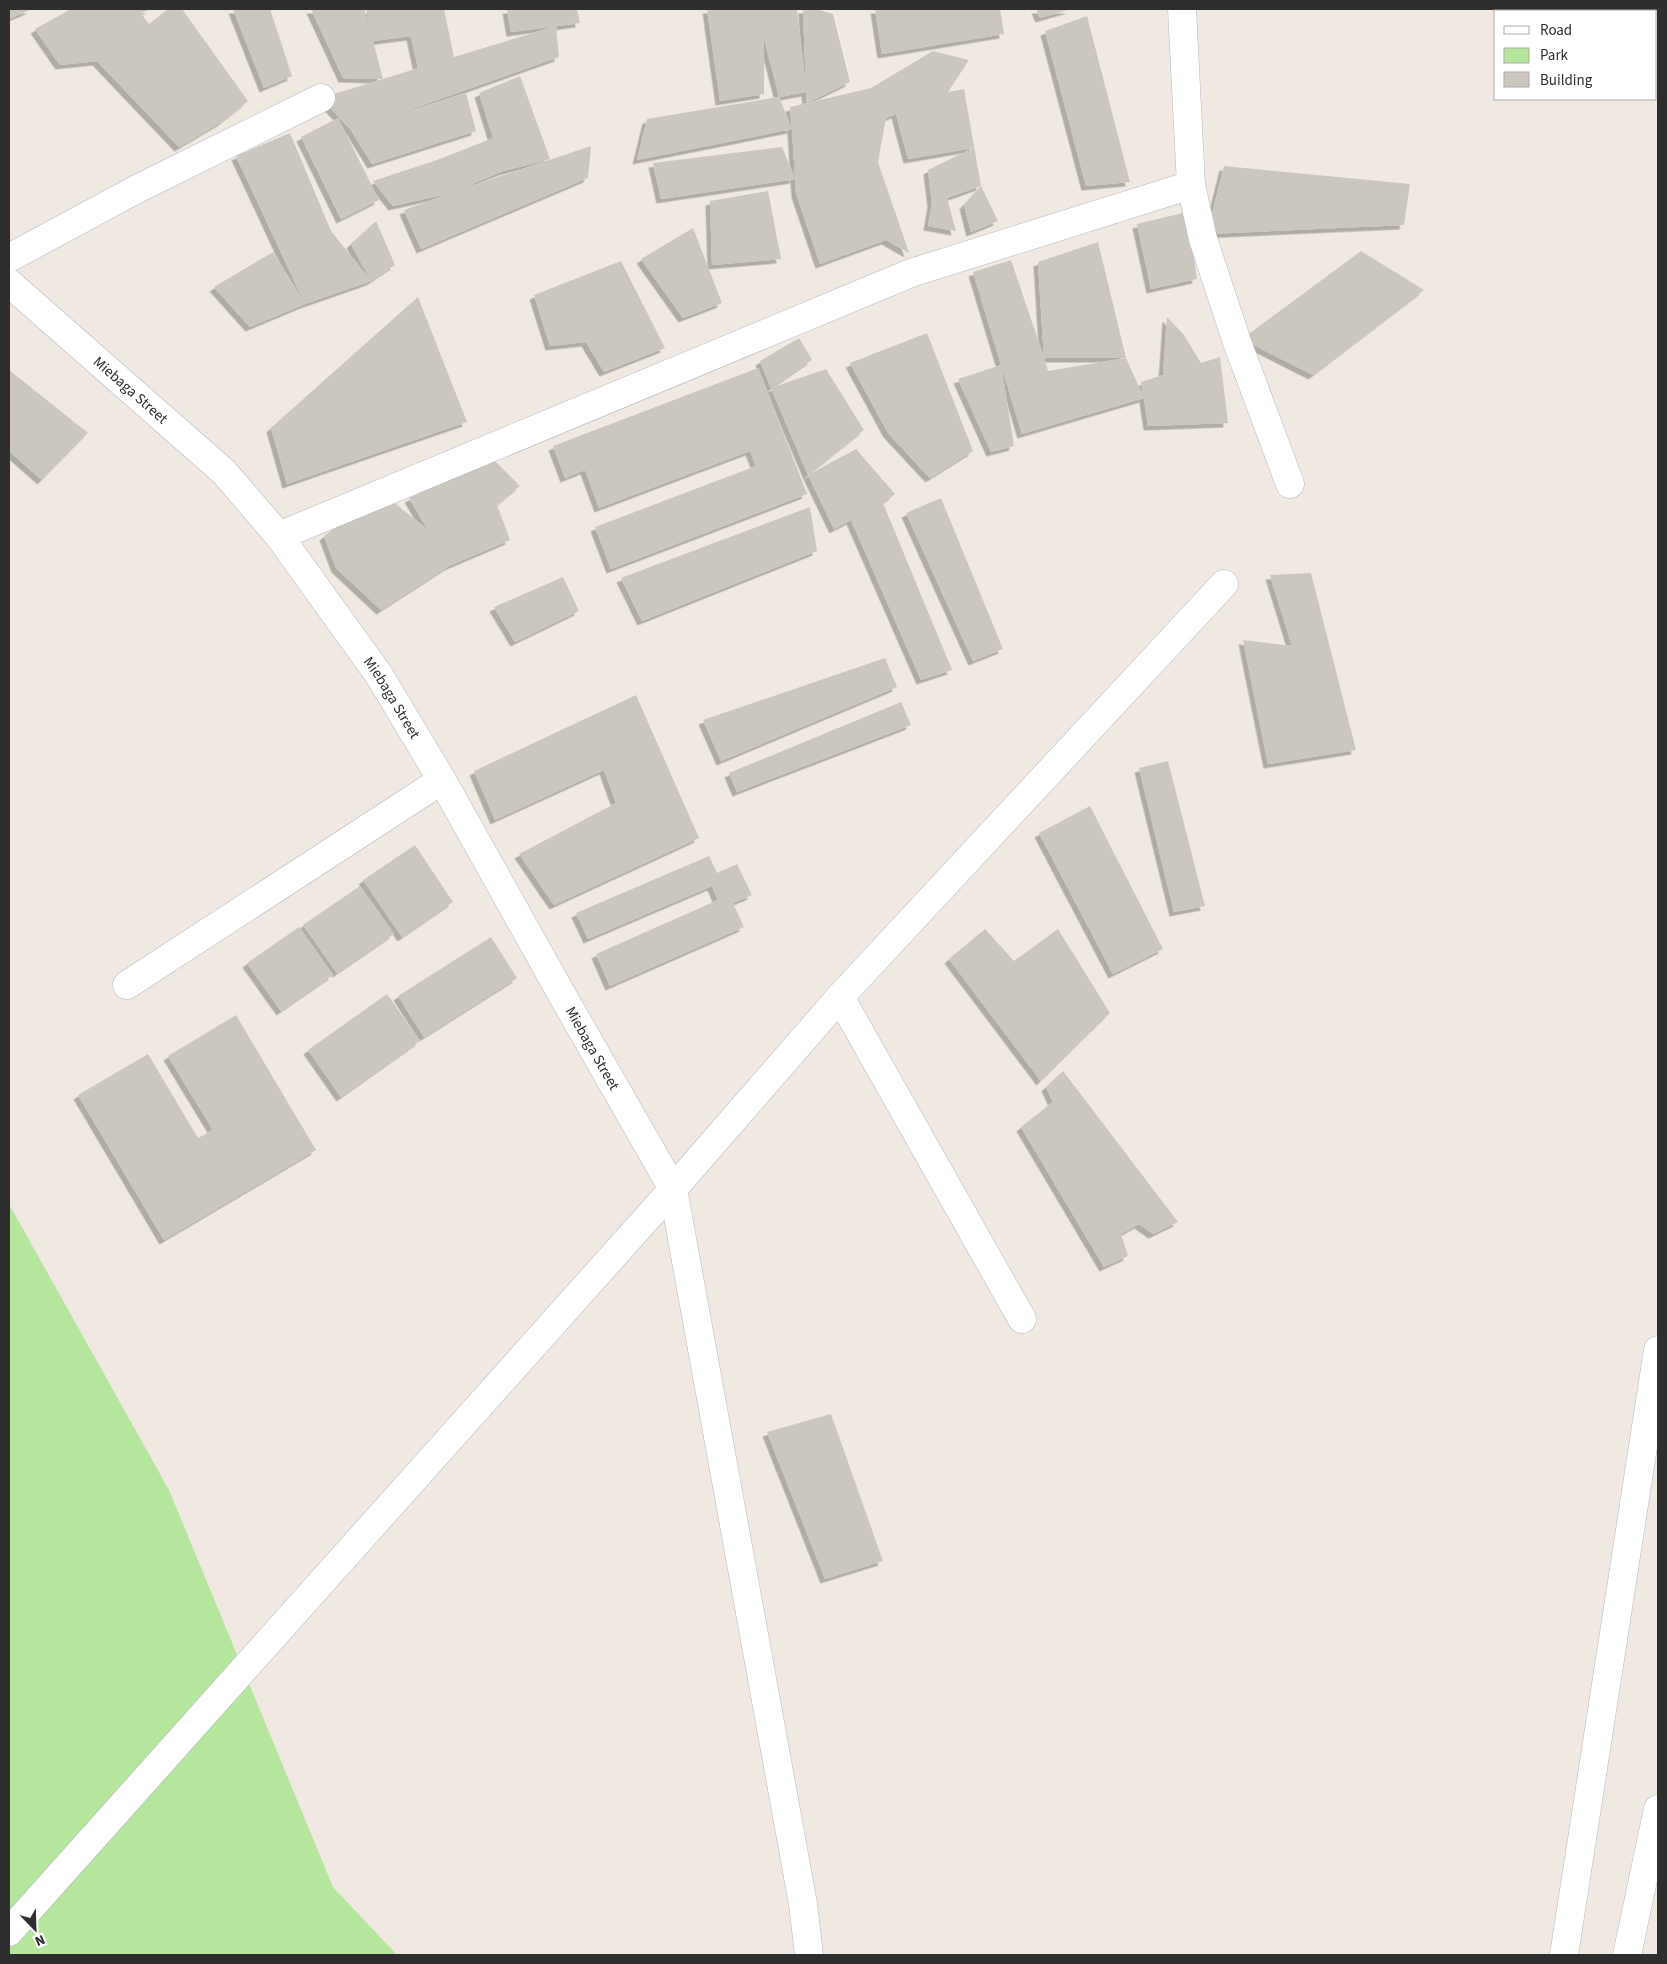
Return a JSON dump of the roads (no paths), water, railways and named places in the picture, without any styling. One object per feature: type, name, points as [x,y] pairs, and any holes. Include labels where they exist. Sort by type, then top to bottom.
[{"type":"street","points":[[1182,9],[1191,185],[1203,239],[1231,323],[1290,484]]},
{"type":"street","points":[[9,258],[137,189],[321,98]]},
{"type":"street","points":[[278,536],[911,273],[1191,185]]},
{"type":"street","name":"Miebaga Street","points":[[9,283],[224,472],[278,536],[379,675],[442,780],[561,993],[674,1189],[803,1904],[809,1955]]},
{"type":"street","points":[[9,1932],[674,1189],[840,997],[1224,584]]},
{"type":"street","points":[[127,985],[442,780]]},
{"type":"street","points":[[840,997],[1022,1319]]},
{"type":"street","points":[[1564,1955],[1658,1350]]},
{"type":"street","points":[[1627,1955],[1658,1809]]}]
